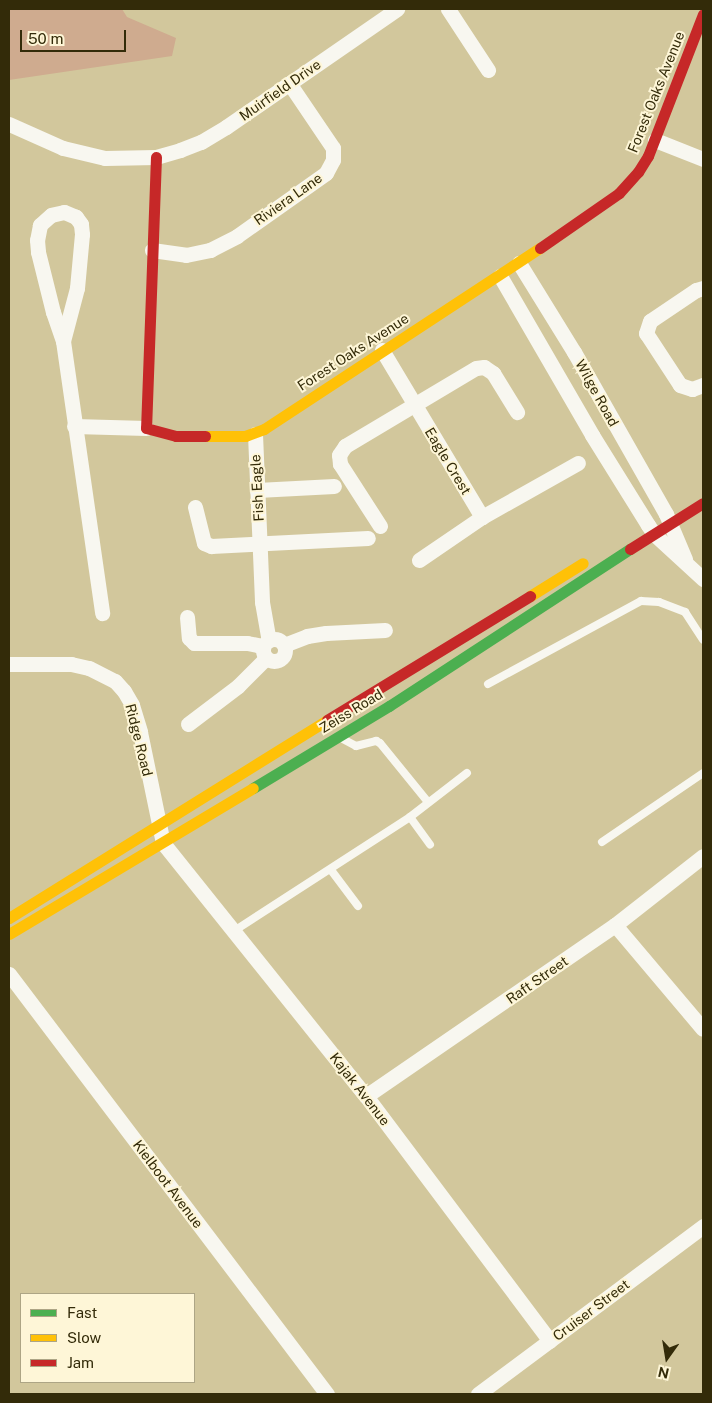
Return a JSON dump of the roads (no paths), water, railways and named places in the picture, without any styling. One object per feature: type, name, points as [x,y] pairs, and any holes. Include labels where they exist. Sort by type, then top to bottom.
[{"type":"street","name":"Muirfield Drive","points":[[9,124],[63,148],[84,154],[105,158],[156,157],[201,142],[243,116],[397,9]]},
{"type":"street","points":[[448,9],[488,70]]},
{"type":"street","name":"Forest Oaks Avenue","points":[[146,428],[186,437],[235,438],[255,434],[382,350],[500,276],[620,194],[638,172],[655,140],[703,14]]},
{"type":"street","name":"Riviera Lane","points":[[152,250],[186,255],[210,250],[237,236],[326,173],[333,160],[333,148],[289,83]]},
{"type":"street","points":[[655,140],[703,159]]},
{"type":"street","points":[[74,426],[146,428],[156,157]]},
{"type":"street","points":[[63,341],[77,288],[82,234],[81,224],[76,217],[64,212],[51,215],[43,220],[37,240],[53,312],[63,341],[102,613]]},
{"type":"street","name":"Wilge Road","points":[[519,263],[574,352],[668,519],[686,563]]},
{"type":"street","name":"Wilge Road","points":[[500,276],[651,530],[703,578]]},
{"type":"street","points":[[703,288],[696,290],[650,321],[646,333],[680,385],[692,389],[703,384]]},
{"type":"street","name":"Eagle Crest","points":[[382,350],[482,517]]},
{"type":"street","points":[[552,366],[574,352]]},
{"type":"street","points":[[380,526],[340,464],[339,455],[345,446],[476,368],[484,367],[493,373],[517,412]]},
{"type":"street","name":"Fish Eagle","points":[[255,434],[262,602],[266,648]]},
{"type":"street","points":[[419,560],[482,517],[578,462]]},
{"type":"street","points":[[257,490],[334,486]]},
{"type":"street","name":"Zeiss Road","points":[[9,934],[389,706],[593,572],[668,519],[703,491]]},
{"type":"street","name":"Zeiss Road","points":[[668,519],[703,503]]},
{"type":"street","points":[[196,507],[204,543],[212,546],[368,538]]},
{"type":"street","name":"Zeiss Road","points":[[622,540],[651,530]]},
{"type":"street","name":"Zeiss Road","points":[[9,918],[158,823],[522,598],[597,554]]},
{"type":"street","points":[[187,617],[189,638],[194,642],[247,644],[266,648],[279,660],[285,654],[284,645],[278,640],[266,648],[238,686],[188,724]]},
{"type":"street","points":[[284,645],[306,636],[326,632],[385,630]]},
{"type":"street","name":"Ridge Road","points":[[9,664],[71,664],[89,668],[115,681],[132,705],[163,843]]},
{"type":"street","name":"Kajak Avenue","points":[[163,843],[366,1096],[550,1340]]},
{"type":"street","name":"Raft Street","points":[[366,1096],[615,925],[703,856]]},
{"type":"street","points":[[615,925],[703,1030]]},
{"type":"street","name":"Kielboot Avenue","points":[[9,974],[327,1394]]},
{"type":"street","name":"Cruiser Street","points":[[478,1394],[703,1226]]},
{"type":"lane","points":[[488,684],[642,601],[659,602],[685,612],[703,640]]},
{"type":"lane","points":[[338,737],[356,746],[376,741],[380,743],[428,802]]},
{"type":"lane","points":[[234,931],[331,870],[410,817],[467,772]]},
{"type":"lane","points":[[602,842],[703,773]]},
{"type":"lane","points":[[410,817],[430,845]]},
{"type":"lane","points":[[331,870],[358,906]]}]
